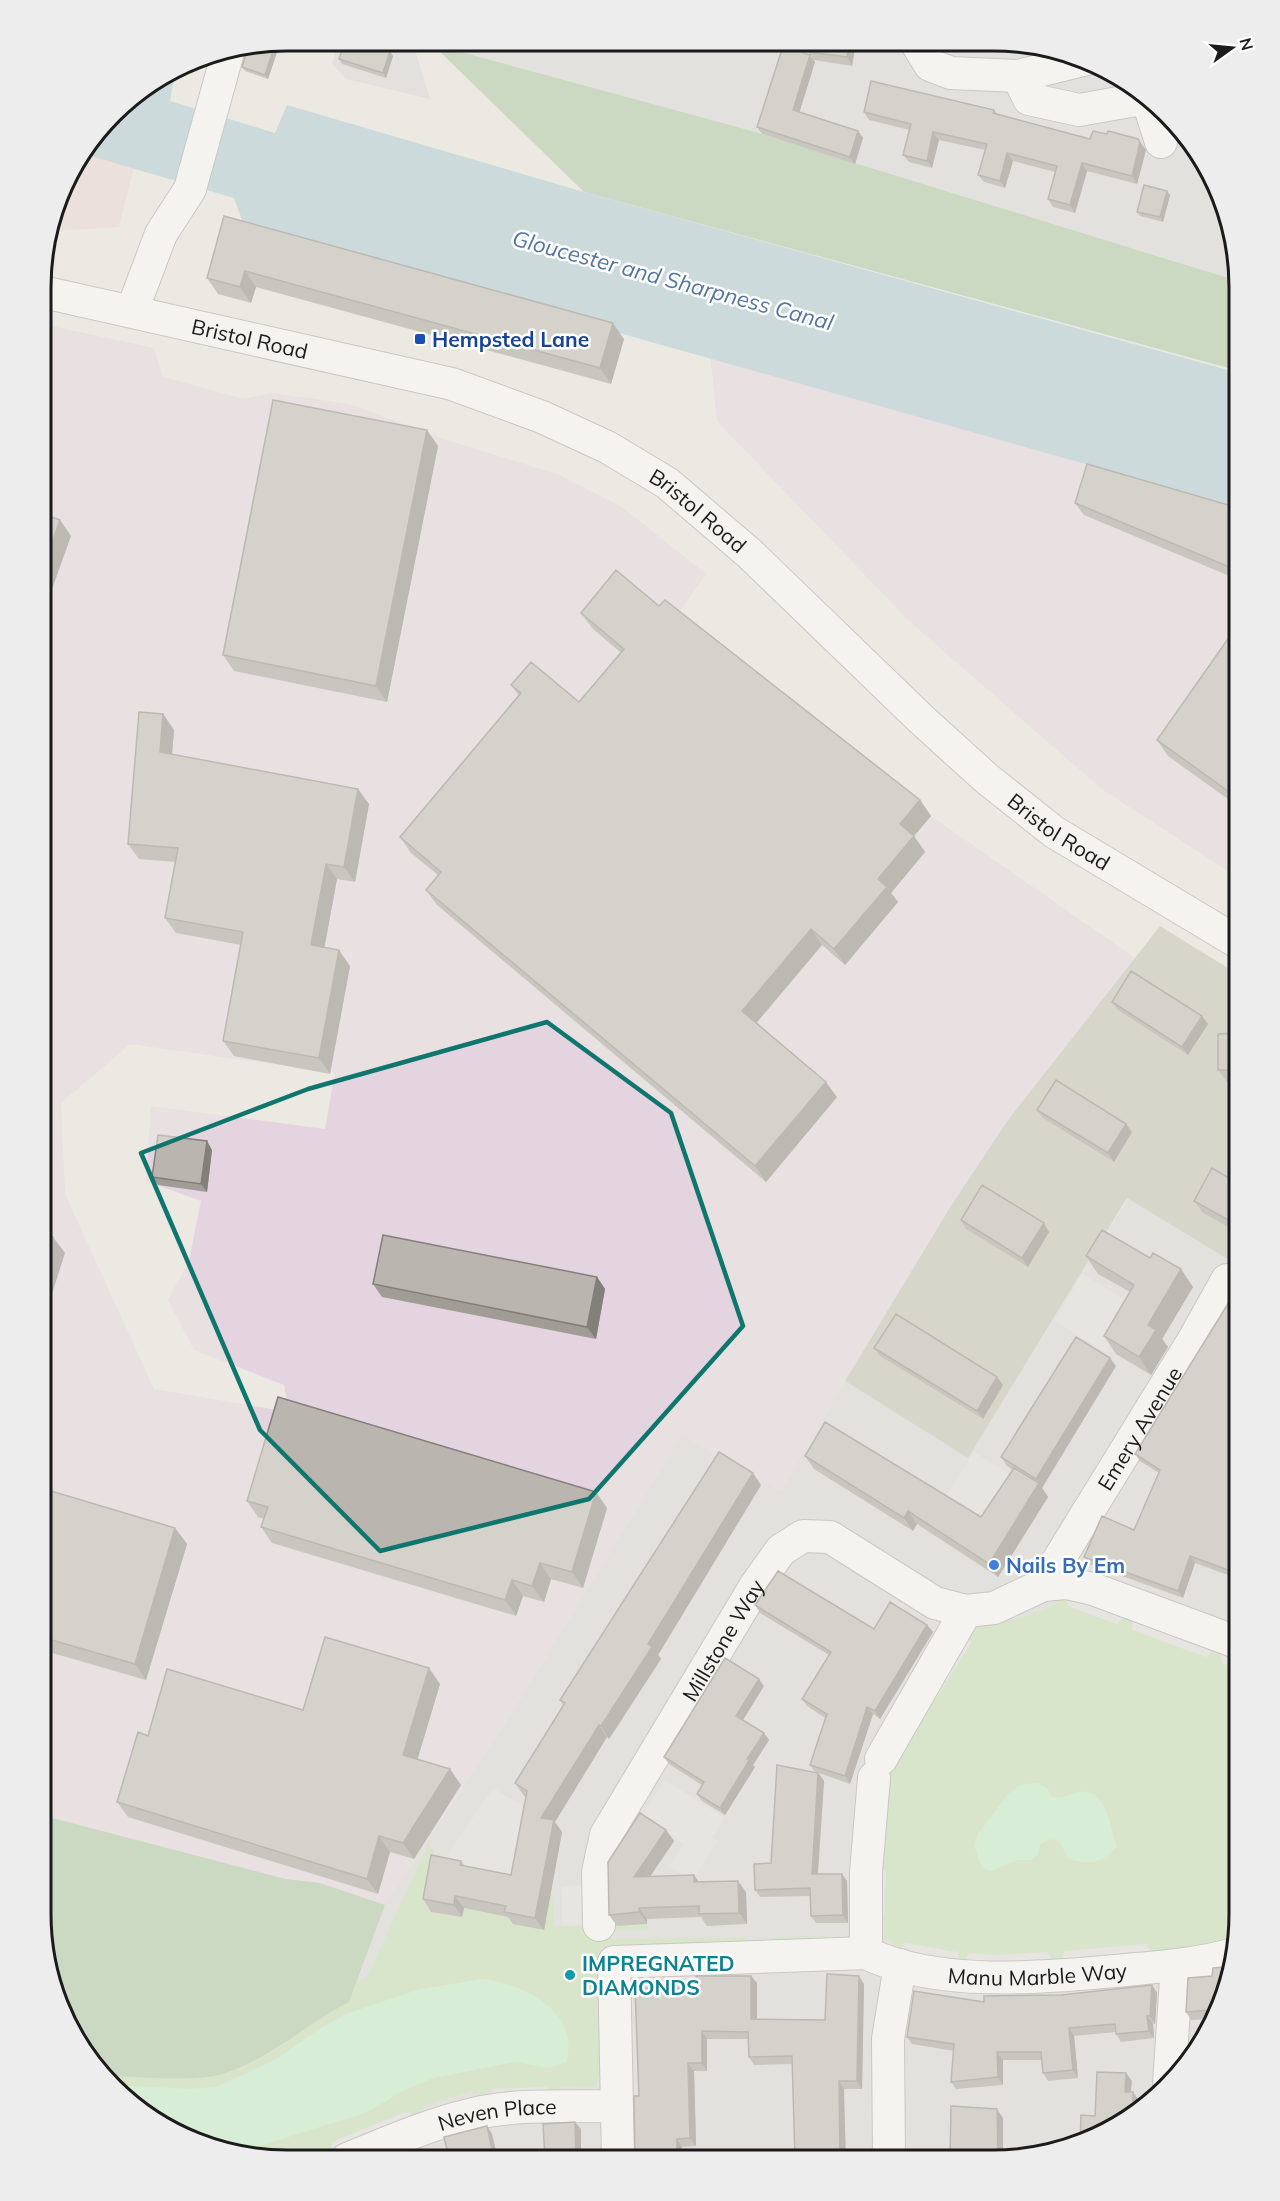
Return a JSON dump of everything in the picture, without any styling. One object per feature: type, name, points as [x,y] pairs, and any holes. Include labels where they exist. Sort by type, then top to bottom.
[{"type":"street","points":[[921,51],[930,65],[951,73],[1018,76],[1068,64]]},
{"type":"street","points":[[132,311],[161,234],[190,187],[224,68]]},
{"type":"street","points":[[1018,76],[1029,99],[1079,110],[1137,100]]},
{"type":"street","points":[[1151,111],[1161,142]]},
{"type":"street","name":"Bristol Road","points":[[51,294],[452,384],[542,417],[607,447],[667,483],[741,546],[937,734],[986,778],[1054,832],[1229,937]]},
{"type":"street","name":"Emery Avenue","points":[[1043,1585],[1193,1341],[1227,1280],[1229,1281]]},
{"type":"street","name":"Millstone Way","points":[[599,1925],[598,1872],[606,1835],[756,1585],[781,1550],[803,1536],[830,1537],[935,1603],[966,1611],[994,1608],[1043,1585],[1066,1583],[1093,1589],[1229,1640]]},
{"type":"street","points":[[866,1953],[867,1872],[878,1768],[966,1611]]},
{"type":"street","name":"Manu Marble Way","points":[[618,2150],[614,1962],[866,1953],[900,1965],[980,1978],[1040,1978],[1177,1965],[1225,1955]]},
{"type":"street","points":[[889,2150],[888,2038],[900,1965]]},
{"type":"street","points":[[1170,2071],[1177,1965]]},
{"type":"street","name":"Neven Place","points":[[369,2150],[434,2124],[470,2114],[500,2110],[616,2106]]},
{"type":"highlighted area","points":[[547,1022],[671,1113],[743,1326],[589,1499],[380,1551],[260,1430],[141,1153],[308,1089]]},
{"type":"shaded area","points":[[336,51],[415,51],[430,99],[346,79],[332,64]]},
{"type":"shaded area","points":[[458,51],[993,51],[1024,53],[1054,59],[1098,75],[1124,91],[1149,109],[1171,131],[1205,182],[1211,196],[1221,226],[1228,278],[745,129]]},
{"type":"shaded area","points":[[91,156],[134,167],[119,227],[58,231],[75,182]]},
{"type":"shaded area","points":[[51,326],[154,348],[163,377],[244,399],[271,393],[350,404],[443,439],[557,474],[622,507],[706,574],[676,616],[931,816],[1135,958],[1008,1120],[861,1354],[781,1491],[682,1435],[503,1727],[385,1905],[320,1883],[286,1879],[51,1820]],"holes":[[[130,1044],[335,1073],[325,1129],[151,1106],[146,1181],[201,1201],[189,1261],[168,1300],[194,1350],[284,1385],[289,1412],[154,1389],[65,1194],[61,1103]]]},
{"type":"shaded area","points":[[710,352],[1229,504],[1229,872],[1103,790],[909,621],[717,421]]},
{"type":"shaded area","points":[[1160,926],[1229,969],[1229,1260],[1127,1198],[968,1458],[845,1381],[951,1206],[1008,1120]]},
{"type":"shaded area","points":[[1128,1198],[1229,1260],[1229,1914],[1227,1945],[1221,1975],[1211,2005],[1189,2045],[1171,2070],[1149,2092],[1124,2110],[1098,2126],[1054,2142],[1024,2148],[993,2150],[271,2149],[226,2142],[182,2126],[131,2092],[109,2070],[91,2045],[75,2019],[59,1975],[53,1945],[51,1913],[286,1879],[320,1883],[385,1905],[503,1727],[682,1435],[781,1491],[845,1381],[968,1457]]},
{"type":"shaded area","points":[[1082,1274],[1134,1305],[1106,1352],[1055,1321]]},
{"type":"shaded area","points":[[974,1452],[1021,1482],[990,1526],[945,1498]]},
{"type":"shaded area","points":[[1067,1597],[1123,1618],[1117,1624],[1068,1606]]},
{"type":"shaded area","points":[[1132,1621],[1213,1651],[1206,1657],[1192,1652],[1133,1630]]},
{"type":"shaded area","points":[[965,1633],[971,1643],[937,1697],[927,1698]]},
{"type":"shaded area","points":[[1220,1654],[1229,1657],[1229,1666],[1222,1663]]},
{"type":"shaded area","points":[[665,1780],[725,1818],[712,1838],[718,1841],[693,1880],[670,1866],[684,1844],[641,1817]]},
{"type":"shaded area","points":[[493,1788],[538,1816],[520,1887],[439,1867]]},
{"type":"shaded area","points":[[877,1863],[886,1872],[884,1915],[874,1921]]},
{"type":"shaded area","points":[[593,1885],[594,1925],[562,1926],[561,1886]]},
{"type":"shaded area","points":[[905,1943],[957,1952],[959,1960],[899,1951]]},
{"type":"shaded area","points":[[1146,1944],[1152,1953],[1062,1960],[1064,1951]]},
{"type":"shaded area","points":[[1048,1952],[1053,1961],[999,1964],[966,1960],[969,1953],[994,1955]]},
{"type":"shaded area","points":[[546,2087],[551,2094],[489,2097],[493,2089]]},
{"type":"shaded area","points":[[406,2112],[415,2117],[334,2150],[332,2150],[332,2142]]},
{"type":"green space","points":[[439,51],[458,51],[745,129],[1228,278],[1229,368],[584,192]]},
{"type":"green space","points":[[1057,1595],[1067,1597],[1068,1606],[1117,1624],[1123,1618],[1132,1621],[1133,1630],[1206,1657],[1213,1651],[1220,1654],[1223,1663],[1229,1666],[1227,1940],[1188,1949],[1053,1961],[970,1953],[966,1960],[959,1960],[957,1952],[893,1950],[893,1942],[874,1932],[874,1921],[884,1915],[886,1872],[877,1863],[874,1762],[927,1698],[937,1697],[971,1643],[965,1633],[969,1628],[1024,1616],[1056,1604]]},
{"type":"green space","points":[[1037,1783],[1047,1788],[1052,1797],[1060,1798],[1080,1792],[1089,1792],[1096,1796],[1106,1811],[1117,1846],[1112,1852],[1096,1861],[1083,1862],[1069,1859],[1059,1841],[1050,1839],[1040,1844],[1038,1854],[1031,1860],[1017,1860],[992,1871],[982,1868],[974,1845],[978,1834],[1008,1794],[1020,1785]]},
{"type":"green space","points":[[630,1812],[648,1824],[625,1927],[647,1924],[647,1930],[601,1931],[601,1939],[747,1937],[748,1946],[601,1948],[603,2070],[595,2086],[560,2087],[556,2094],[480,2099],[473,2091],[423,2106],[421,2115],[415,2117],[406,2112],[332,2142],[332,2150],[287,2150],[256,2148],[226,2142],[182,2126],[143,2101],[115,2076],[219,2075],[277,2048],[317,2019],[348,2002],[357,1981],[367,1977],[429,1842],[462,1917],[464,1908],[514,1918],[543,1930],[552,1884],[554,1926],[562,1926],[608,1873]]},
{"type":"green space","points":[[51,1818],[286,1879],[320,1883],[385,1905],[349,2002],[272,2051],[239,2068],[210,2077],[180,2079],[115,2076],[100,2058],[75,2019],[59,1975],[53,1945]]},
{"type":"green space","points":[[827,1936],[834,1944],[776,1946],[775,1937]]},
{"type":"green space","points":[[482,1979],[515,1987],[531,1994],[557,2015],[565,2029],[568,2044],[566,2062],[550,2068],[515,2062],[433,2078],[400,2092],[368,2112],[254,2148],[226,2142],[182,2126],[143,2101],[125,2086],[189,2089],[217,2087],[278,2058],[319,2029],[349,2013],[417,1990]]},
{"type":"water","name":"Gloucester and Sharpness Canal","points":[[174,80],[170,101],[275,133],[287,105],[584,192],[1229,370],[1229,504],[245,228],[234,198],[91,156],[109,131],[131,109]]},
{"type":"building","points":[[342,51],[390,51],[383,73],[339,59]]},
{"type":"building","points":[[781,51],[798,51],[810,55],[793,110],[858,131],[850,157],[757,127]]},
{"type":"building","points":[[808,51],[848,51],[847,57]]},
{"type":"building","points":[[273,52],[265,75],[242,67],[246,55]]},
{"type":"building","points":[[871,81],[994,110],[993,113],[1090,139],[1093,131],[1107,134],[1108,131],[1138,139],[1140,143],[1132,176],[1082,163],[1070,205],[1048,199],[1057,166],[1007,153],[1000,181],[978,175],[987,144],[933,132],[927,161],[903,155],[911,124],[864,112]]},
{"type":"building","points":[[1144,185],[1167,191],[1160,217],[1137,212]]},
{"type":"building","points":[[224,216],[613,323],[600,368],[245,271],[240,287],[207,278]]},
{"type":"building","points":[[273,400],[427,430],[376,686],[223,655]]},
{"type":"building","points":[[1087,464],[1229,505],[1229,567],[1075,503]]},
{"type":"building","points":[[51,517],[60,520],[51,545]]},
{"type":"building","points":[[616,570],[659,606],[665,600],[920,800],[900,824],[914,836],[878,879],[887,887],[834,949],[811,929],[742,1011],[826,1082],[755,1166],[426,890],[441,872],[400,837],[521,693],[511,685],[531,662],[579,702],[624,649],[581,613]]},
{"type":"building","points":[[1229,637],[1229,792],[1157,740]]},
{"type":"building","points":[[139,712],[163,714],[160,752],[358,789],[344,867],[326,864],[311,945],[339,950],[319,1058],[223,1041],[243,932],[165,918],[178,848],[128,844]]},
{"type":"building","points":[[1131,971],[1202,1016],[1182,1047],[1112,1002]]},
{"type":"building","points":[[1229,1033],[1229,1070],[1218,1070],[1218,1034]]},
{"type":"building","points":[[1056,1080],[1126,1124],[1108,1153],[1037,1110]]},
{"type":"building","points":[[158,1135],[207,1141],[201,1184],[152,1177]]},
{"type":"building","points":[[1212,1168],[1229,1178],[1229,1220],[1194,1201]]},
{"type":"building","points":[[982,1185],[1044,1223],[1022,1258],[961,1220]]},
{"type":"building","points":[[1102,1230],[1150,1258],[1153,1253],[1181,1269],[1148,1325],[1156,1330],[1139,1357],[1104,1336],[1134,1285],[1086,1256]]},
{"type":"building","points":[[383,1235],[597,1277],[587,1327],[373,1284]]},
{"type":"building","points":[[1229,1302],[1229,1570],[1190,1556],[1178,1591],[1084,1557],[1102,1516],[1134,1530],[1160,1470],[1135,1454]]},
{"type":"building","points":[[896,1314],[997,1377],[977,1411],[874,1348]]},
{"type":"building","points":[[1076,1337],[1110,1358],[1036,1479],[1001,1457]]},
{"type":"building","points":[[278,1397],[596,1492],[572,1572],[540,1563],[532,1586],[512,1580],[505,1600],[261,1527],[268,1507],[247,1501]]},
{"type":"building","points":[[825,1422],[981,1517],[1014,1468],[1039,1483],[989,1564],[908,1511],[904,1518],[805,1456]]},
{"type":"building","points":[[719,1452],[753,1473],[648,1644],[652,1647],[601,1726],[599,1725],[541,1818],[554,1820],[535,1918],[504,1912],[506,1906],[455,1896],[454,1905],[423,1899],[431,1855],[461,1861],[460,1865],[511,1875],[527,1791],[515,1783],[565,1703],[560,1700]]},
{"type":"building","points":[[51,1491],[175,1528],[135,1664],[51,1640]]},
{"type":"building","points":[[778,1571],[874,1629],[890,1602],[927,1625],[875,1711],[867,1707],[845,1776],[810,1765],[827,1714],[802,1699],[831,1652],[755,1605]]},
{"type":"building","points":[[325,1637],[429,1668],[403,1755],[450,1769],[403,1843],[379,1836],[367,1879],[117,1802],[138,1732],[148,1736],[167,1669],[303,1710]]},
{"type":"building","points":[[725,1658],[759,1679],[736,1716],[764,1733],[720,1808],[697,1794],[704,1782],[664,1757]]},
{"type":"building","points":[[777,1765],[818,1773],[812,1874],[842,1874],[843,1915],[811,1916],[810,1888],[755,1890],[754,1864],[771,1863]]},
{"type":"building","points":[[640,1813],[666,1830],[634,1877],[694,1875],[694,1882],[738,1881],[739,1913],[699,1914],[699,1906],[639,1908],[639,1912],[609,1915],[608,1862]]},
{"type":"building","points":[[1223,1967],[1209,2010],[1186,2012],[1188,1978],[1212,1976],[1213,1968]]},
{"type":"building","points":[[827,1974],[859,1976],[857,2081],[839,2081],[840,2150],[795,2150],[792,2056],[749,2057],[748,2032],[702,2031],[702,2063],[688,2063],[690,2138],[677,2139],[677,2150],[635,2150],[634,2096],[639,2096],[635,1988],[696,1988],[696,1976],[751,1976],[751,2019],[825,2020]]},
{"type":"building","points":[[1152,1985],[1150,2016],[1147,2016],[1149,2031],[1116,2034],[1115,2024],[1069,2028],[1073,2070],[1043,2073],[1041,2052],[997,2052],[998,2077],[951,2082],[954,2044],[907,2037],[914,1991],[984,2002],[984,1996],[1061,1995]]},
{"type":"building","points":[[1097,2072],[1126,2073],[1125,2092],[1133,2092],[1133,2104],[1098,2126],[1080,2133],[1081,2115],[1095,2116]]},
{"type":"building","points":[[951,2106],[997,2109],[998,2150],[950,2150]]},
{"type":"building","points":[[575,2122],[576,2150],[544,2150],[543,2124]]},
{"type":"building","points":[[487,2126],[492,2150],[447,2150],[444,2137]]},
{"type":"place","name":"Hempsted Lane","points":[[420,339]]},
{"type":"place","name":"Nails By Em","points":[[994,1565]]},
{"type":"place","name":"IMPREGNATED DIAMONDS","points":[[570,1975]]}]
